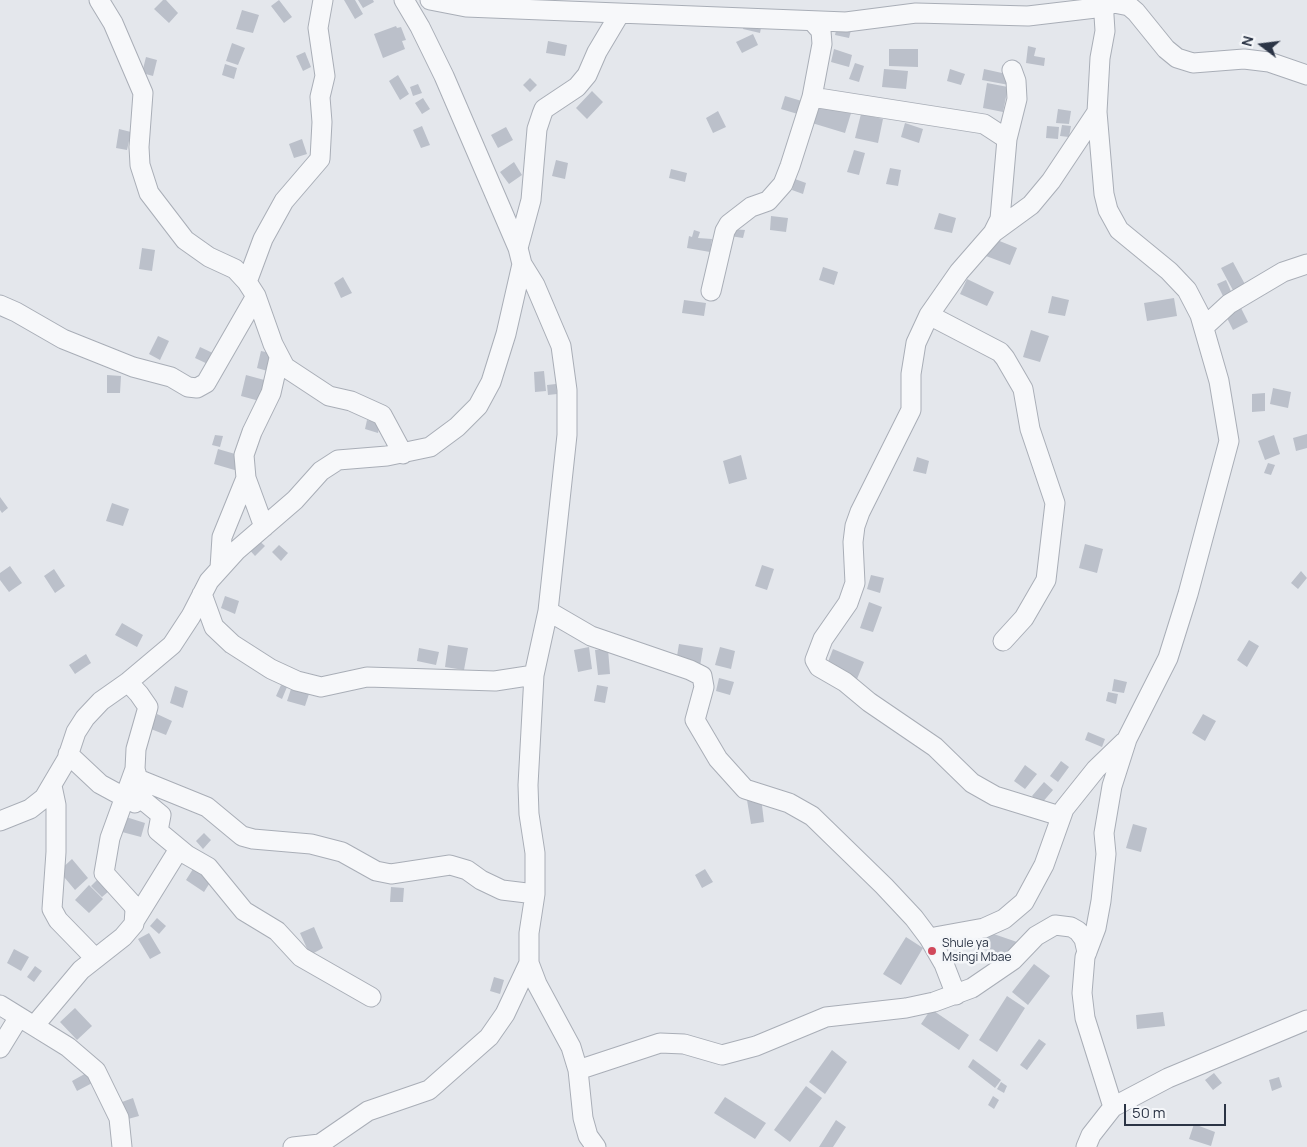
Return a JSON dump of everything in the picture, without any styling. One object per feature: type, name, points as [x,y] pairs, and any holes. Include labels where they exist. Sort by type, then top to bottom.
[{"type":"street","points":[[99,0],[113,23],[143,93],[139,147],[140,165],[149,193],[185,240],[209,257],[235,269],[252,289],[279,358],[290,373],[315,386],[322,392],[351,401],[382,416],[403,454]]},
{"type":"street","points":[[0,306],[16,312],[63,339],[133,367],[171,377],[188,387],[197,388],[206,382],[252,289],[262,240],[284,202],[320,159],[322,122],[320,97],[325,76],[318,28],[323,0]]},
{"type":"street","points":[[404,0],[420,27],[444,76],[560,346],[567,390],[564,475],[548,611],[534,675],[528,785],[529,814],[535,853],[536,894],[529,933],[529,963],[537,984],[571,1047],[578,1070],[582,1118],[588,1136],[596,1147]]},
{"type":"street","points":[[430,0],[466,7],[813,22],[846,22],[935,7],[1018,16],[1114,2],[1129,6],[1166,49],[1177,58],[1193,63],[1244,59],[1270,62],[1307,76]]},
{"type":"street","points":[[1104,3],[1105,31],[1100,58],[1097,112],[1104,194],[1112,220],[1119,230],[1169,271],[1187,290],[1204,327],[1219,381],[1229,441],[1168,658],[1127,739],[1112,786],[1104,833],[1106,854],[1101,901],[1096,928],[1087,952],[1082,978],[1085,1018],[1113,1107]]},
{"type":"street","points":[[0,821],[37,805],[52,786],[68,754],[76,732],[85,718],[101,701],[128,682],[172,645],[209,581],[220,568],[237,550],[295,500],[321,471],[338,460],[403,454],[430,447],[457,427],[478,406],[491,382],[496,366],[532,200],[537,129],[542,114],[544,109],[577,87],[587,75],[597,52],[619,15]]},
{"type":"street","points":[[711,291],[725,232],[737,216],[768,200],[783,184],[812,97],[822,44],[821,31],[813,22]]},
{"type":"street","points":[[993,232],[1002,213],[1002,181],[1007,139],[1017,99],[1016,81],[1012,70]]},
{"type":"street","points":[[812,97],[984,124],[1007,139]]},
{"type":"street","points":[[1060,816],[995,796],[972,783],[936,747],[816,663],[817,652],[823,639],[848,603],[856,583],[853,542],[855,526],[911,410],[912,362],[916,343],[929,315],[959,272],[993,232],[1031,205],[1051,181],[1097,112]]},
{"type":"street","points":[[1204,327],[1229,304],[1283,272],[1307,264]]},
{"type":"street","points":[[929,315],[1000,352],[1010,365],[1023,389],[1030,429],[1055,503],[1046,580],[1024,618],[1003,640]]},
{"type":"street","points":[[264,527],[246,478],[244,455],[252,432],[271,394],[279,358]]},
{"type":"street","points":[[220,568],[222,537],[246,478]]},
{"type":"street","points":[[202,594],[214,627],[232,644],[271,669],[296,681],[321,687],[367,678],[495,681],[534,675]]},
{"type":"street","points":[[548,611],[580,632],[702,676],[704,687],[695,713],[696,720],[718,759],[750,792],[781,800],[812,816],[899,901],[929,938],[944,964],[956,995]]},
{"type":"street","points":[[128,682],[146,702],[148,711],[136,749],[136,774],[144,801],[161,815],[158,831],[179,849],[208,867],[244,911],[276,931],[301,956],[372,997]]},
{"type":"street","points":[[929,938],[984,928],[1004,919],[1024,902],[1044,865],[1060,816],[1096,769],[1127,739]]},
{"type":"street","points":[[68,754],[100,784],[123,798],[151,808]]},
{"type":"street","points":[[136,774],[207,807],[242,836],[253,839],[311,844],[342,852],[376,871],[391,874],[450,864],[467,870],[481,880],[502,890],[536,894]]},
{"type":"street","points":[[135,920],[133,905],[104,873],[110,838],[123,798],[136,774]]},
{"type":"street","points":[[52,786],[56,805],[56,852],[52,909],[58,920],[95,958]]},
{"type":"street","points":[[0,1048],[75,976],[132,928],[135,920],[179,849]]},
{"type":"street","points":[[578,1070],[660,1043],[684,1044],[722,1055],[756,1046],[826,1017],[921,1006],[972,988],[1012,960],[1036,936],[1055,925],[1071,927],[1078,931],[1084,939],[1087,952]]},
{"type":"street","points":[[293,1147],[320,1144],[368,1111],[429,1090],[489,1037],[505,1014],[529,963]]},
{"type":"street","points":[[0,1004],[68,1047],[96,1071],[119,1118],[122,1147]]},
{"type":"street","points":[[1086,1147],[1091,1135],[1113,1107],[1168,1078],[1307,1020]]},
{"type":"building","points":[[163,0],[166,0],[178,13],[169,23],[154,9]]},
{"type":"building","points":[[279,0],[292,17],[284,23],[271,6]]},
{"type":"building","points":[[344,0],[355,0],[363,14],[355,19]]},
{"type":"building","points":[[358,0],[373,0],[374,2],[363,8]]},
{"type":"building","points":[[242,10],[259,15],[253,33],[236,29]]},
{"type":"building","points":[[745,19],[762,23],[760,33],[743,29]]},
{"type":"building","points":[[396,26],[397,28],[401,27],[406,40],[402,41],[405,49],[383,58],[374,34]]},
{"type":"building","points":[[837,26],[851,30],[849,38],[835,35]]},
{"type":"building","points":[[753,34],[758,45],[742,53],[736,42]]},
{"type":"building","points":[[548,41],[567,45],[565,56],[546,53]]},
{"type":"building","points":[[232,43],[245,48],[238,65],[226,61]]},
{"type":"building","points":[[1028,46],[1036,48],[1034,56],[1045,58],[1044,66],[1026,63]]},
{"type":"building","points":[[834,49],[852,55],[849,67],[831,62]]},
{"type":"building","points":[[889,49],[918,49],[918,67],[889,66]]},
{"type":"building","points":[[305,52],[311,67],[303,71],[296,56]]},
{"type":"building","points":[[146,57],[157,60],[153,76],[142,73]]},
{"type":"building","points":[[855,63],[864,66],[859,82],[849,79]]},
{"type":"building","points":[[225,64],[237,68],[234,79],[222,75]]},
{"type":"building","points":[[884,69],[908,71],[906,89],[882,87]]},
{"type":"building","points":[[950,69],[965,74],[961,85],[947,81]]},
{"type":"building","points":[[984,69],[1011,75],[1009,85],[982,80]]},
{"type":"building","points":[[398,75],[409,94],[400,100],[389,81]]},
{"type":"building","points":[[530,78],[537,85],[530,92],[523,85]]},
{"type":"building","points":[[987,83],[1008,87],[1003,112],[983,108]]},
{"type":"building","points":[[418,84],[422,93],[413,96],[410,87]]},
{"type":"building","points":[[592,91],[603,102],[587,119],[576,108]]},
{"type":"building","points":[[785,96],[805,102],[801,115],[781,109]]},
{"type":"building","points":[[423,98],[430,109],[422,114],[415,103]]},
{"type":"building","points":[[819,101],[852,110],[845,133],[812,123]]},
{"type":"building","points":[[1058,109],[1071,111],[1069,124],[1056,123]]},
{"type":"building","points":[[718,111],[726,127],[713,133],[706,118]]},
{"type":"building","points":[[861,114],[883,119],[878,143],[855,138]]},
{"type":"building","points":[[905,123],[923,129],[919,143],[901,137]]},
{"type":"building","points":[[1062,125],[1071,126],[1069,137],[1060,136]]},
{"type":"building","points":[[422,126],[430,145],[421,148],[413,130]]},
{"type":"building","points":[[1047,126],[1059,127],[1058,139],[1046,138]]},
{"type":"building","points":[[506,127],[513,140],[498,148],[491,135]]},
{"type":"building","points":[[119,129],[131,132],[127,150],[116,148]]},
{"type":"building","points":[[302,139],[307,154],[294,158],[289,144]]},
{"type":"building","points":[[854,150],[865,153],[859,175],[847,172]]},
{"type":"building","points":[[556,160],[568,163],[565,179],[552,176]]},
{"type":"building","points":[[514,162],[522,175],[509,184],[500,172]]},
{"type":"building","points":[[890,168],[901,170],[898,186],[886,184]]},
{"type":"building","points":[[671,169],[687,173],[685,182],[669,178]]},
{"type":"building","points":[[795,179],[806,183],[803,194],[792,190]]},
{"type":"building","points":[[939,213],[956,218],[952,233],[934,229]]},
{"type":"building","points":[[771,216],[788,218],[786,232],[770,230]]},
{"type":"building","points":[[731,229],[745,230],[743,238],[730,236]]},
{"type":"building","points":[[694,230],[700,232],[698,238],[712,239],[710,252],[687,248],[689,236],[692,237]]},
{"type":"building","points":[[992,238],[1017,248],[1010,265],[986,256]]},
{"type":"building","points":[[142,248],[155,250],[152,271],[139,269]]},
{"type":"building","points":[[1233,262],[1247,288],[1235,294],[1221,268]]},
{"type":"building","points":[[823,267],[838,272],[834,285],[819,280]]},
{"type":"building","points":[[343,277],[352,293],[341,298],[334,283]]},
{"type":"building","points":[[967,279],[994,292],[987,306],[960,294]]},
{"type":"building","points":[[1226,280],[1233,296],[1225,300],[1217,284]]},
{"type":"building","points":[[1052,296],[1069,300],[1065,316],[1048,313]]},
{"type":"building","points":[[1174,298],[1177,316],[1147,321],[1144,303]]},
{"type":"building","points":[[684,300],[706,303],[704,316],[682,313]]},
{"type":"building","points":[[1240,306],[1248,322],[1233,330],[1225,314]]},
{"type":"building","points":[[1031,330],[1049,336],[1040,362],[1023,357]]},
{"type":"building","points":[[158,336],[169,341],[160,360],[149,354]]},
{"type":"building","points":[[200,347],[217,355],[212,366],[195,358]]},
{"type":"building","points":[[261,351],[275,354],[271,372],[257,368]]},
{"type":"building","points":[[544,371],[546,391],[535,392],[534,372]]},
{"type":"building","points":[[107,375],[121,376],[120,393],[107,393]]},
{"type":"building","points":[[246,375],[268,381],[263,402],[241,396]]},
{"type":"building","points":[[556,384],[557,394],[548,395],[547,385]]},
{"type":"building","points":[[1273,388],[1291,392],[1288,408],[1270,404]]},
{"type":"building","points":[[1265,393],[1265,411],[1252,412],[1252,394]]},
{"type":"building","points":[[367,420],[380,423],[378,433],[365,429]]},
{"type":"building","points":[[1307,434],[1307,448],[1296,451],[1293,438]]},
{"type":"building","points":[[215,435],[223,436],[220,447],[212,445]]},
{"type":"building","points":[[1274,435],[1280,454],[1265,460],[1258,441]]},
{"type":"building","points":[[218,449],[242,456],[238,471],[214,464]]},
{"type":"building","points":[[741,455],[747,479],[729,484],[723,461]]},
{"type":"building","points":[[917,457],[929,461],[926,474],[913,471]]},
{"type":"building","points":[[1268,463],[1275,465],[1271,475],[1264,473]]},
{"type":"building","points":[[0,497],[8,508],[2,513],[0,510]]},
{"type":"building","points":[[112,503],[129,509],[123,526],[106,521]]},
{"type":"building","points":[[256,538],[265,546],[255,556],[247,547]]},
{"type":"building","points":[[1085,544],[1103,549],[1097,573],[1079,568]]},
{"type":"building","points":[[279,545],[288,553],[281,561],[272,552]]},
{"type":"building","points":[[762,565],[774,569],[767,590],[755,586]]},
{"type":"building","points":[[10,566],[22,583],[9,592],[0,580],[0,573]]},
{"type":"building","points":[[54,569],[65,586],[55,593],[44,576]]},
{"type":"building","points":[[1301,571],[1307,578],[1298,589],[1291,583]]},
{"type":"building","points":[[871,575],[884,578],[880,593],[867,589]]},
{"type":"building","points":[[225,596],[239,601],[235,614],[221,608]]},
{"type":"building","points":[[869,602],[882,607],[873,632],[860,628]]},
{"type":"building","points":[[122,623],[143,635],[137,647],[115,635]]},
{"type":"building","points":[[1249,640],[1259,646],[1247,667],[1237,660]]},
{"type":"building","points":[[679,644],[703,648],[700,666],[676,662]]},
{"type":"building","points":[[448,645],[468,648],[464,670],[445,667]]},
{"type":"building","points":[[589,647],[592,669],[578,672],[574,650]]},
{"type":"building","points":[[720,647],[735,651],[731,669],[715,665]]},
{"type":"building","points":[[419,648],[439,652],[436,665],[417,661]]},
{"type":"building","points":[[608,649],[610,674],[598,675],[595,650]]},
{"type":"building","points":[[833,649],[864,662],[857,679],[826,667]]},
{"type":"building","points":[[86,654],[91,663],[75,674],[69,665]]},
{"type":"building","points":[[719,678],[734,682],[730,695],[716,691]]},
{"type":"building","points":[[1114,679],[1127,682],[1124,693],[1112,691]]},
{"type":"building","points":[[281,685],[287,687],[282,699],[276,696]]},
{"type":"building","points":[[597,685],[608,687],[605,703],[594,701]]},
{"type":"building","points":[[175,686],[188,691],[183,708],[170,703]]},
{"type":"building","points":[[292,686],[310,691],[305,706],[287,701]]},
{"type":"building","points":[[1108,692],[1118,694],[1116,704],[1106,701]]},
{"type":"building","points":[[157,714],[172,721],[166,735],[151,729]]},
{"type":"building","points":[[1203,714],[1216,721],[1205,741],[1192,733]]},
{"type":"building","points":[[1088,732],[1105,739],[1102,747],[1085,740]]},
{"type":"building","points":[[1061,761],[1069,767],[1058,782],[1050,776]]},
{"type":"building","points":[[1025,765],[1037,774],[1025,789],[1014,781]]},
{"type":"building","points":[[1044,782],[1053,790],[1041,804],[1032,796]]},
{"type":"building","points":[[761,797],[764,822],[751,824],[747,800]]},
{"type":"building","points":[[126,817],[145,823],[141,837],[122,832]]},
{"type":"building","points":[[1133,824],[1147,828],[1141,852],[1126,848]]},
{"type":"building","points":[[204,833],[211,840],[203,849],[196,841]]},
{"type":"building","points":[[72,859],[88,878],[75,890],[59,871]]},
{"type":"building","points":[[193,869],[211,881],[204,892],[186,880]]},
{"type":"building","points":[[705,869],[713,882],[702,888],[695,875]]},
{"type":"building","points":[[98,879],[109,891],[102,897],[91,886]]},
{"type":"building","points":[[89,885],[103,899],[89,913],[75,900]]},
{"type":"building","points":[[391,887],[404,888],[403,902],[390,902]]},
{"type":"building","points":[[157,918],[166,926],[159,934],[150,926]]},
{"type":"building","points":[[314,927],[323,948],[310,955],[300,933]]},
{"type":"building","points":[[982,930],[1017,942],[1011,959],[976,947]]},
{"type":"building","points":[[149,933],[161,953],[150,959],[138,939]]},
{"type":"building","points":[[906,937],[923,948],[901,985],[883,974]]},
{"type":"building","points":[[14,949],[29,957],[21,971],[7,963]]},
{"type":"building","points":[[1034,964],[1050,976],[1028,1005],[1012,992]]},
{"type":"building","points":[[35,966],[42,971],[34,982],[27,977]]},
{"type":"building","points":[[494,977],[504,980],[500,994],[490,991]]},
{"type":"building","points":[[1007,996],[1025,1008],[997,1052],[979,1040]]},
{"type":"building","points":[[75,1008],[92,1026],[77,1040],[60,1022]]},
{"type":"building","points":[[931,1009],[969,1035],[959,1050],[921,1024]]},
{"type":"building","points":[[1163,1012],[1165,1026],[1137,1029],[1136,1015]]},
{"type":"building","points":[[1039,1039],[1046,1044],[1027,1070],[1020,1065]]},
{"type":"building","points":[[832,1050],[847,1062],[825,1094],[809,1082]]},
{"type":"building","points":[[973,1059],[1001,1080],[995,1088],[968,1067]]},
{"type":"building","points":[[90,1071],[96,1081],[77,1091],[72,1081]]},
{"type":"building","points":[[1214,1073],[1222,1083],[1213,1090],[1205,1080]]},
{"type":"building","points":[[1279,1077],[1282,1087],[1272,1091],[1269,1080]]},
{"type":"building","points":[[1001,1082],[1007,1086],[1004,1093],[997,1089]]},
{"type":"building","points":[[806,1086],[822,1098],[790,1142],[774,1130]]},
{"type":"building","points":[[993,1096],[999,1100],[994,1109],[988,1105]]},
{"type":"building","points":[[725,1097],[766,1123],[755,1139],[714,1113]]},
{"type":"building","points":[[133,1098],[139,1116],[128,1119],[122,1102]]},
{"type":"building","points":[[836,1120],[846,1127],[833,1147],[819,1147]]},
{"type":"building","points":[[1194,1124],[1215,1132],[1211,1146],[1189,1139]]},
{"type":"place","name":"Shule ya Msingi Mbae","points":[[932,951]]}]
